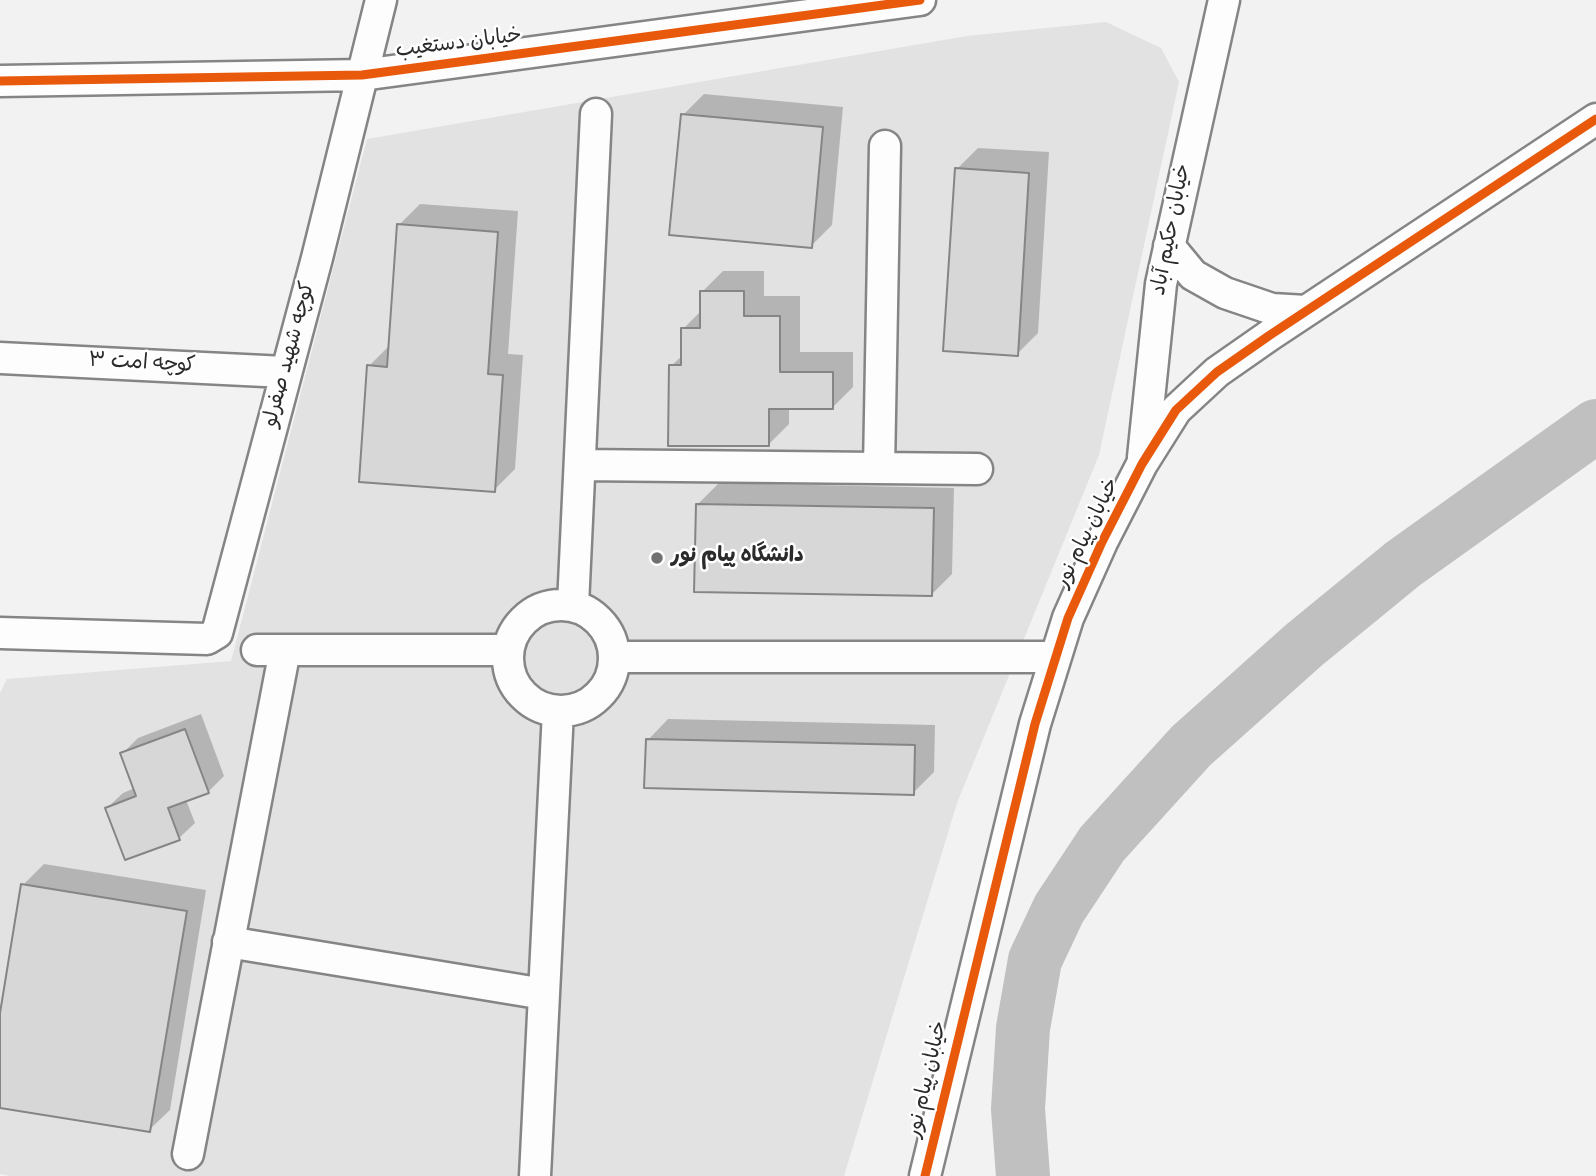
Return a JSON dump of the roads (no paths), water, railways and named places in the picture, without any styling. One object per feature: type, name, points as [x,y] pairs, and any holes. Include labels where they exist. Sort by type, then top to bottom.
[{"type":"street","name":"کوچه شهید صفرلو","points":[[0,633],[207,639],[216,633],[317,258],[381,0]]},
{"type":"street","name":"خیابان دستغیب","points":[[0,81],[362,75],[920,0]]},
{"type":"street","name":"خیابان حکیم آباد","points":[[1142,464],[1161,284],[1224,0]]},
{"type":"street","points":[[573,605],[596,114]]},
{"type":"street","name":"خیابان پیام نور","points":[[925,1176],[1012,818],[1055,657],[1068,618],[1102,542],[1142,464],[1175,411],[1217,373],[1596,119]]},
{"type":"street","points":[[879,468],[885,146]]},
{"type":"street","points":[[1169,246],[1194,275],[1225,293],[1272,309],[1306,312]]},
{"type":"street","name":"کوچه امت ۳","points":[[0,358],[285,372]]},
{"type":"street","points":[[580,465],[977,469]]},
{"type":"street","points":[[556,604],[573,605],[590,612],[603,624],[612,639],[615,657],[612,674],[604,690],[592,702],[576,709],[558,711],[534,703],[515,685],[509,668],[508,650],[524,619],[539,609],[556,604]]},
{"type":"street","points":[[188,1154],[228,942],[271,650],[508,650]]},
{"type":"street","points":[[615,657],[1055,657]]},
{"type":"street","points":[[535,1176],[558,711]]},
{"type":"street","points":[[228,942],[544,994]]},
{"type":"waterway","points":[[1023,1176],[1018,1109],[1023,1028],[1035,960],[1059,909],[1102,844],[1191,746],[1304,645],[1403,564],[1596,426]]},
{"type":"place","name":"دانشگاه پیام نور","points":[[657,558]]}]
